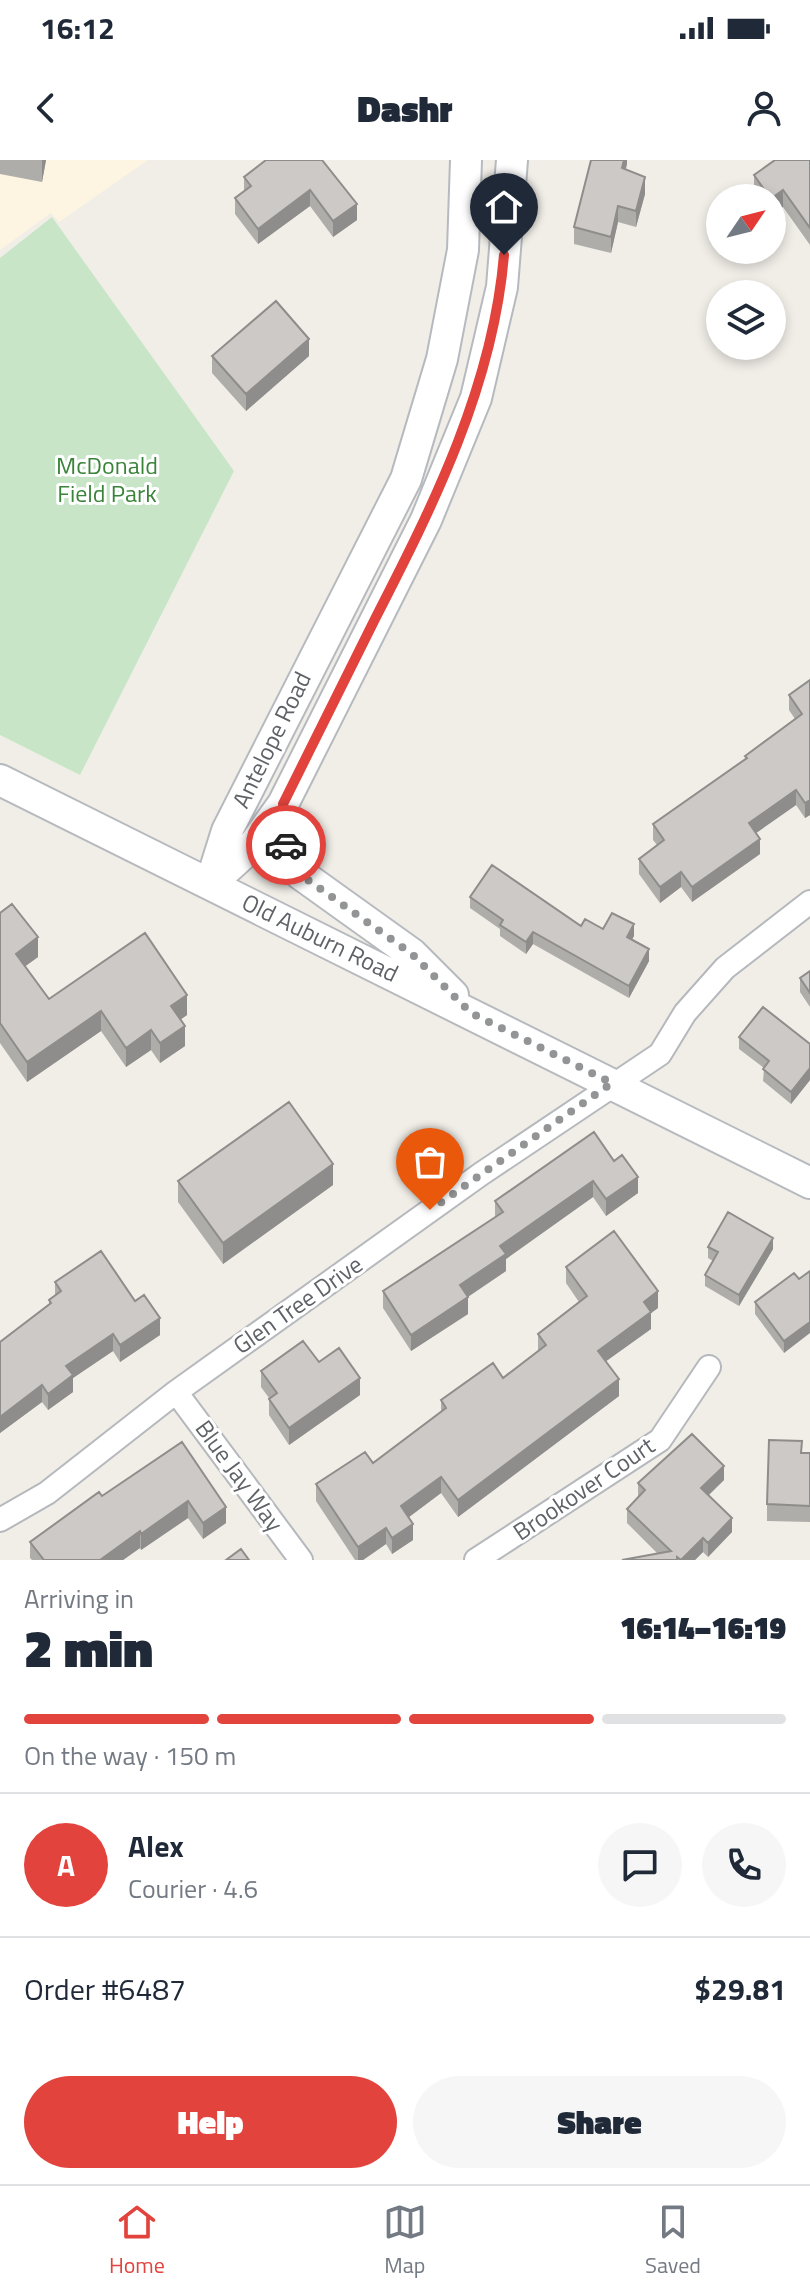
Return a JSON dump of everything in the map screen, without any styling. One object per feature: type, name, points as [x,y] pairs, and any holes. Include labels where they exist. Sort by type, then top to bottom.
[{"type":"main road","name":"Antelope Road","points":[[210,884],[227,831],[406,479],[442,359],[463,250],[466,160]]},
{"type":"main road","name":"Antelope Road","points":[[210,884],[255,843],[283,804],[426,520],[476,398],[502,287],[512,160]]},
{"type":"main road","name":"Old Auburn Road","points":[[0,780],[810,1183]]},
{"type":"main road","points":[[283,804],[288,853],[299,873],[412,954],[471,1013]]},
{"type":"street","name":"Glen Tree Drive","points":[[0,1520],[47,1493],[176,1392],[612,1083],[660,1054],[685,1013],[725,968],[810,902]]},
{"type":"street","name":"Brookover Court","points":[[476,1560],[660,1440],[709,1367]]},
{"type":"street","name":"Blue Jay Way","points":[[176,1392],[301,1560]]},
{"type":"shaded area","points":[[0,160],[148,160],[59,222],[51,213],[0,250]]},
{"type":"green space","name":"McDonald Field Park","points":[[52,217],[234,471],[80,775],[0,735],[0,258]]},
{"type":"building","points":[[266,160],[322,160],[357,204],[333,221],[310,190],[258,229],[235,198],[251,186],[244,177]]},
{"type":"building","points":[[591,160],[624,160],[622,168],[645,177],[636,211],[618,206],[611,237],[574,227]]},
{"type":"building","points":[[775,160],[810,160],[810,228],[786,194],[786,184],[760,184],[754,175]]},
{"type":"building","points":[[276,301],[309,339],[246,394],[212,356]]},
{"type":"building","points":[[810,680],[810,800],[805,803],[796,790],[749,823],[760,839],[692,887],[681,872],[660,887],[639,859],[664,840],[653,824],[747,758],[745,756],[802,714],[789,695]]},
{"type":"building","points":[[492,865],[581,926],[585,919],[603,929],[612,913],[634,924],[627,937],[649,949],[629,986],[533,932],[526,942],[500,925],[503,920],[470,897]]},
{"type":"building","points":[[12,904],[38,937],[16,954],[49,999],[145,933],[187,995],[171,1006],[185,1026],[160,1043],[151,1030],[126,1048],[101,1011],[27,1062],[0,1023],[0,913]]},
{"type":"building","points":[[810,971],[810,993],[800,978]]},
{"type":"building","points":[[763,1007],[810,1044],[810,1068],[791,1092],[763,1069],[769,1061],[739,1037]]},
{"type":"building","points":[[289,1102],[333,1164],[223,1243],[178,1181]]},
{"type":"building","points":[[594,1132],[614,1161],[622,1155],[638,1177],[606,1199],[593,1181],[500,1246],[506,1254],[460,1285],[468,1297],[411,1335],[383,1291],[503,1212],[495,1201]]},
{"type":"building","points":[[728,1212],[773,1238],[739,1295],[705,1275],[718,1252],[708,1247]]},
{"type":"building","points":[[614,1231],[658,1291],[644,1302],[651,1312],[598,1351],[619,1379],[458,1500],[441,1477],[401,1506],[413,1524],[392,1538],[386,1528],[358,1547],[316,1484],[365,1452],[373,1463],[446,1408],[441,1400],[493,1363],[503,1378],[546,1345],[538,1334],[587,1296],[566,1267]]},
{"type":"building","points":[[101,1251],[135,1301],[144,1295],[160,1318],[120,1345],[113,1334],[66,1366],[73,1375],[48,1394],[42,1385],[0,1417],[0,1342],[51,1303],[49,1300],[61,1291],[55,1282]]},
{"type":"building","points":[[810,1271],[810,1322],[784,1341],[755,1302],[794,1273],[799,1279]]},
{"type":"building","points":[[303,1341],[319,1362],[339,1348],[360,1378],[289,1428],[269,1399],[277,1393],[261,1371]]},
{"type":"building","points":[[692,1434],[724,1466],[701,1488],[732,1518],[708,1543],[703,1538],[681,1560],[677,1557],[677,1560],[622,1560],[671,1551],[627,1509],[645,1490],[638,1483]]},
{"type":"building","points":[[769,1440],[802,1441],[801,1453],[810,1453],[810,1506],[767,1504]]},
{"type":"building","points":[[182,1442],[226,1507],[203,1523],[188,1501],[100,1560],[44,1560],[30,1542],[99,1492],[102,1496]]},
{"type":"building","points":[[241,1549],[249,1560],[226,1560]]},
{"type":"way so far","points":[[286,845],[291,862],[299,873],[412,954],[471,1013],[612,1083],[430,1210]]},
{"type":"route","points":[[286,845],[283,804],[426,520],[476,398],[502,287],[504,255]]}]
